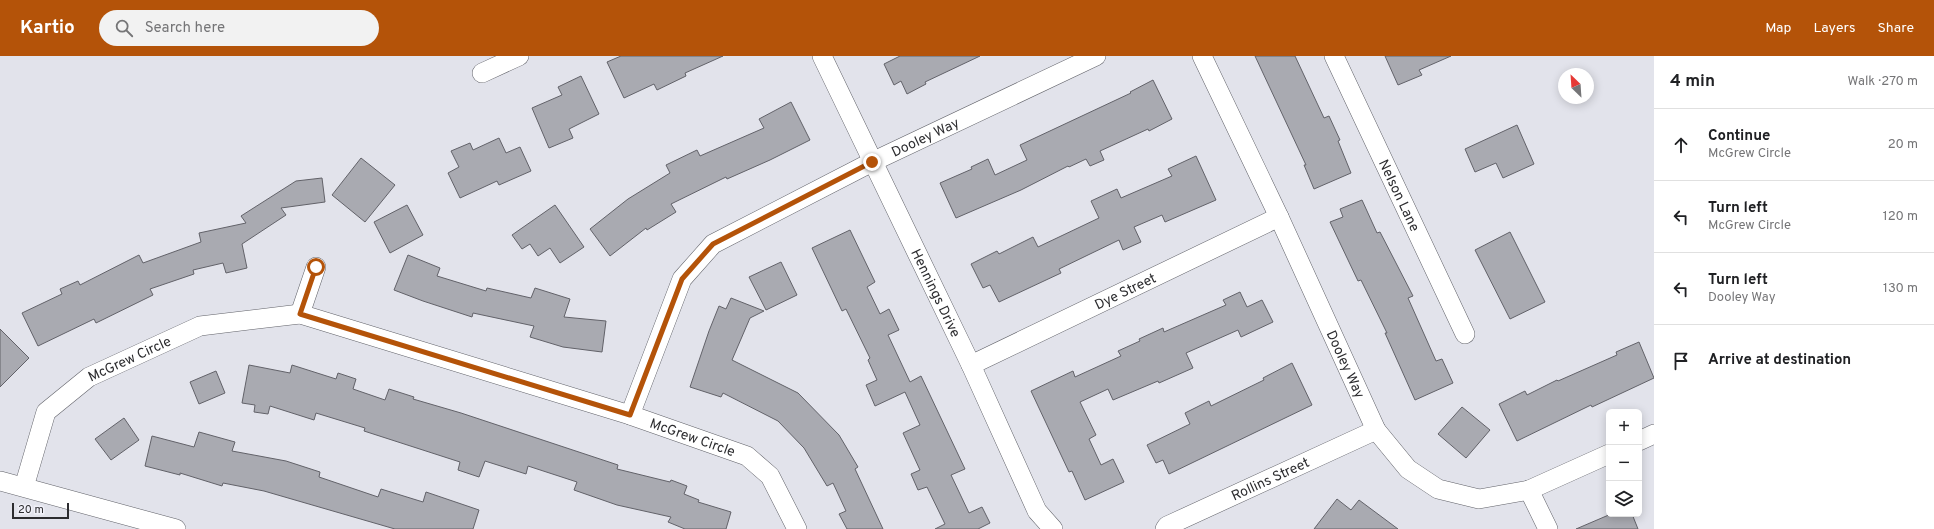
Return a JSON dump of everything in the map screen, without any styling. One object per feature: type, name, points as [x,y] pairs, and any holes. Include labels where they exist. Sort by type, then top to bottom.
[{"type":"street","points":[[482,73],[519,56]]},
{"type":"street","name":"Hennings Drive","points":[[822,56],[970,365],[1037,511],[1052,529]]},
{"type":"street","name":"Dooley Way","points":[[630,415],[682,279],[713,244],[872,162],[1096,56]]},
{"type":"street","name":"Dooley Way","points":[[1202,56],[1279,217],[1376,430],[1408,469],[1438,489],[1479,499],[1529,490],[1606,455]]},
{"type":"street","name":"Nelson Lane","points":[[1334,56],[1464,334]]},
{"type":"street","name":"Dye Street","points":[[970,365],[1279,217]]},
{"type":"street","points":[[300,314],[316,267]]},
{"type":"street","name":"McGrew Circle","points":[[24,487],[46,412],[89,377],[200,326],[300,314],[630,415],[747,456],[770,476],[797,529]]},
{"type":"street","name":"Rollins Street","points":[[1165,529],[1167,526],[1376,430]]},
{"type":"street","points":[[1642,440],[1654,434]]},
{"type":"street","points":[[0,480],[176,529]]},
{"type":"street","points":[[1529,490],[1548,529]]},
{"type":"building","points":[[621,56],[723,56],[685,73],[686,76],[657,90],[654,84],[624,98],[607,62]]},
{"type":"building","points":[[900,56],[980,56],[925,82],[926,84],[907,94],[901,81],[894,85],[884,64]]},
{"type":"building","points":[[1255,56],[1295,56],[1324,118],[1329,116],[1340,140],[1338,141],[1351,173],[1314,189],[1304,165],[1306,165]]},
{"type":"building","points":[[1385,56],[1451,56],[1419,70],[1422,75],[1398,85]]},
{"type":"building","points":[[581,76],[599,114],[569,129],[573,138],[549,148],[532,108],[562,95],[558,87]]},
{"type":"building","points":[[1153,80],[1172,119],[1149,131],[1148,129],[1100,151],[1104,160],[1090,166],[1086,159],[1069,167],[1068,166],[1021,190],[956,218],[940,183],[972,169],[971,167],[988,159],[995,175],[1027,160],[1020,145],[1131,93],[1130,92]]},
{"type":"building","points":[[791,102],[810,140],[727,179],[726,177],[671,204],[676,212],[647,230],[646,228],[610,256],[590,229],[628,199],[670,173],[666,165],[697,150],[700,156],[764,128],[759,119]]},
{"type":"building","points":[[1517,125],[1534,164],[1503,178],[1496,163],[1475,172],[1465,149]]},
{"type":"building","points":[[499,138],[506,153],[520,147],[531,171],[499,185],[497,181],[460,198],[448,173],[459,167],[451,151],[470,143],[473,150]]},
{"type":"building","points":[[1196,156],[1216,200],[1165,222],[1162,215],[1134,227],[1141,242],[1123,250],[1119,240],[1059,269],[1061,273],[999,302],[990,285],[983,288],[971,264],[997,251],[999,254],[1033,237],[1038,247],[1099,218],[1091,201],[1117,189],[1121,198],[1172,176],[1168,169]]},
{"type":"building","points":[[361,158],[395,185],[365,222],[332,195]]},
{"type":"building","points":[[322,178],[325,202],[281,208],[286,215],[242,244],[247,268],[226,273],[223,263],[193,270],[194,274],[150,289],[153,295],[96,323],[94,319],[38,346],[22,313],[62,294],[60,289],[78,281],[80,285],[139,255],[143,263],[201,242],[199,233],[246,223],[241,216],[296,181]]},
{"type":"building","points":[[1362,200],[1377,233],[1380,232],[1413,296],[1408,298],[1436,361],[1442,359],[1453,383],[1415,400],[1385,333],[1387,333],[1361,280],[1358,281],[1330,222],[1343,217],[1340,209]]},
{"type":"building","points":[[407,205],[423,235],[390,253],[374,222]]},
{"type":"building","points":[[555,205],[584,247],[560,263],[550,248],[538,256],[530,244],[522,249],[512,235]]},
{"type":"building","points":[[850,230],[875,282],[867,287],[880,314],[889,309],[899,330],[888,335],[910,382],[921,376],[965,469],[951,475],[969,513],[982,507],[990,523],[978,529],[935,529],[945,524],[927,487],[918,490],[911,474],[920,470],[903,433],[920,425],[905,392],[875,406],[866,385],[877,380],[868,360],[870,358],[846,309],[842,311],[812,248]]},
{"type":"building","points":[[1510,232],[1545,302],[1510,319],[1475,250]]},
{"type":"building","points":[[408,255],[440,268],[437,276],[486,291],[487,288],[531,298],[535,288],[570,299],[564,317],[606,321],[602,352],[563,347],[530,337],[534,326],[473,313],[472,317],[394,290]]},
{"type":"building","points":[[781,262],[797,295],[766,310],[749,277]]},
{"type":"building","points":[[1240,292],[1247,307],[1262,300],[1273,322],[1241,337],[1238,330],[1186,353],[1193,368],[1159,383],[1158,381],[1113,400],[1108,389],[1080,402],[1096,435],[1089,439],[1101,465],[1113,459],[1124,482],[1085,500],[1072,471],[1069,472],[1031,391],[1073,371],[1075,377],[1121,356],[1118,351],[1140,341],[1139,339],[1163,328],[1164,332],[1226,305],[1223,300]]},
{"type":"building","points":[[731,298],[764,311],[750,318],[732,360],[798,393],[839,435],[858,467],[855,469],[883,529],[847,529],[839,514],[846,511],[833,483],[827,486],[804,448],[778,421],[723,393],[721,397],[690,387],[719,306],[726,309]]},
{"type":"building","points":[[0,329],[29,358],[0,387]]},
{"type":"building","points":[[1639,342],[1654,378],[1592,407],[1591,405],[1517,441],[1499,404],[1525,391],[1527,395],[1557,380],[1558,381],[1617,355],[1616,352]]},
{"type":"building","points":[[1292,363],[1312,405],[1169,474],[1163,460],[1156,463],[1147,445],[1190,424],[1185,413],[1209,401],[1211,406],[1264,380],[1263,378]]},
{"type":"building","points":[[249,365],[290,373],[292,365],[336,379],[338,373],[356,379],[353,389],[385,400],[389,389],[414,397],[413,399],[461,413],[618,465],[617,469],[670,482],[671,480],[687,486],[684,494],[699,500],[698,502],[731,512],[726,529],[685,529],[668,522],[671,517],[617,505],[574,490],[577,482],[528,466],[526,474],[485,461],[479,477],[458,470],[460,462],[364,431],[365,428],[316,413],[314,420],[270,406],[268,414],[254,412],[255,405],[242,403]]},
{"type":"building","points":[[216,371],[225,393],[199,404],[190,382]]},
{"type":"building","points":[[1462,407],[1490,430],[1466,458],[1438,434]]},
{"type":"building","points":[[124,418],[139,440],[111,460],[95,439]]},
{"type":"building","points":[[199,432],[235,442],[232,451],[286,461],[320,472],[319,477],[378,497],[381,489],[423,502],[426,492],[479,510],[473,529],[395,529],[264,491],[223,483],[222,486],[180,473],[180,475],[145,466],[152,436],[194,447]]},
{"type":"building","points":[[1337,499],[1351,510],[1359,500],[1398,529],[1314,529]]},
{"type":"building","points":[[1606,516],[1633,517],[1638,529],[1576,529]]},
{"type":"route","points":[[316,267],[300,314],[630,415],[682,279],[713,244],[872,162]]}]
